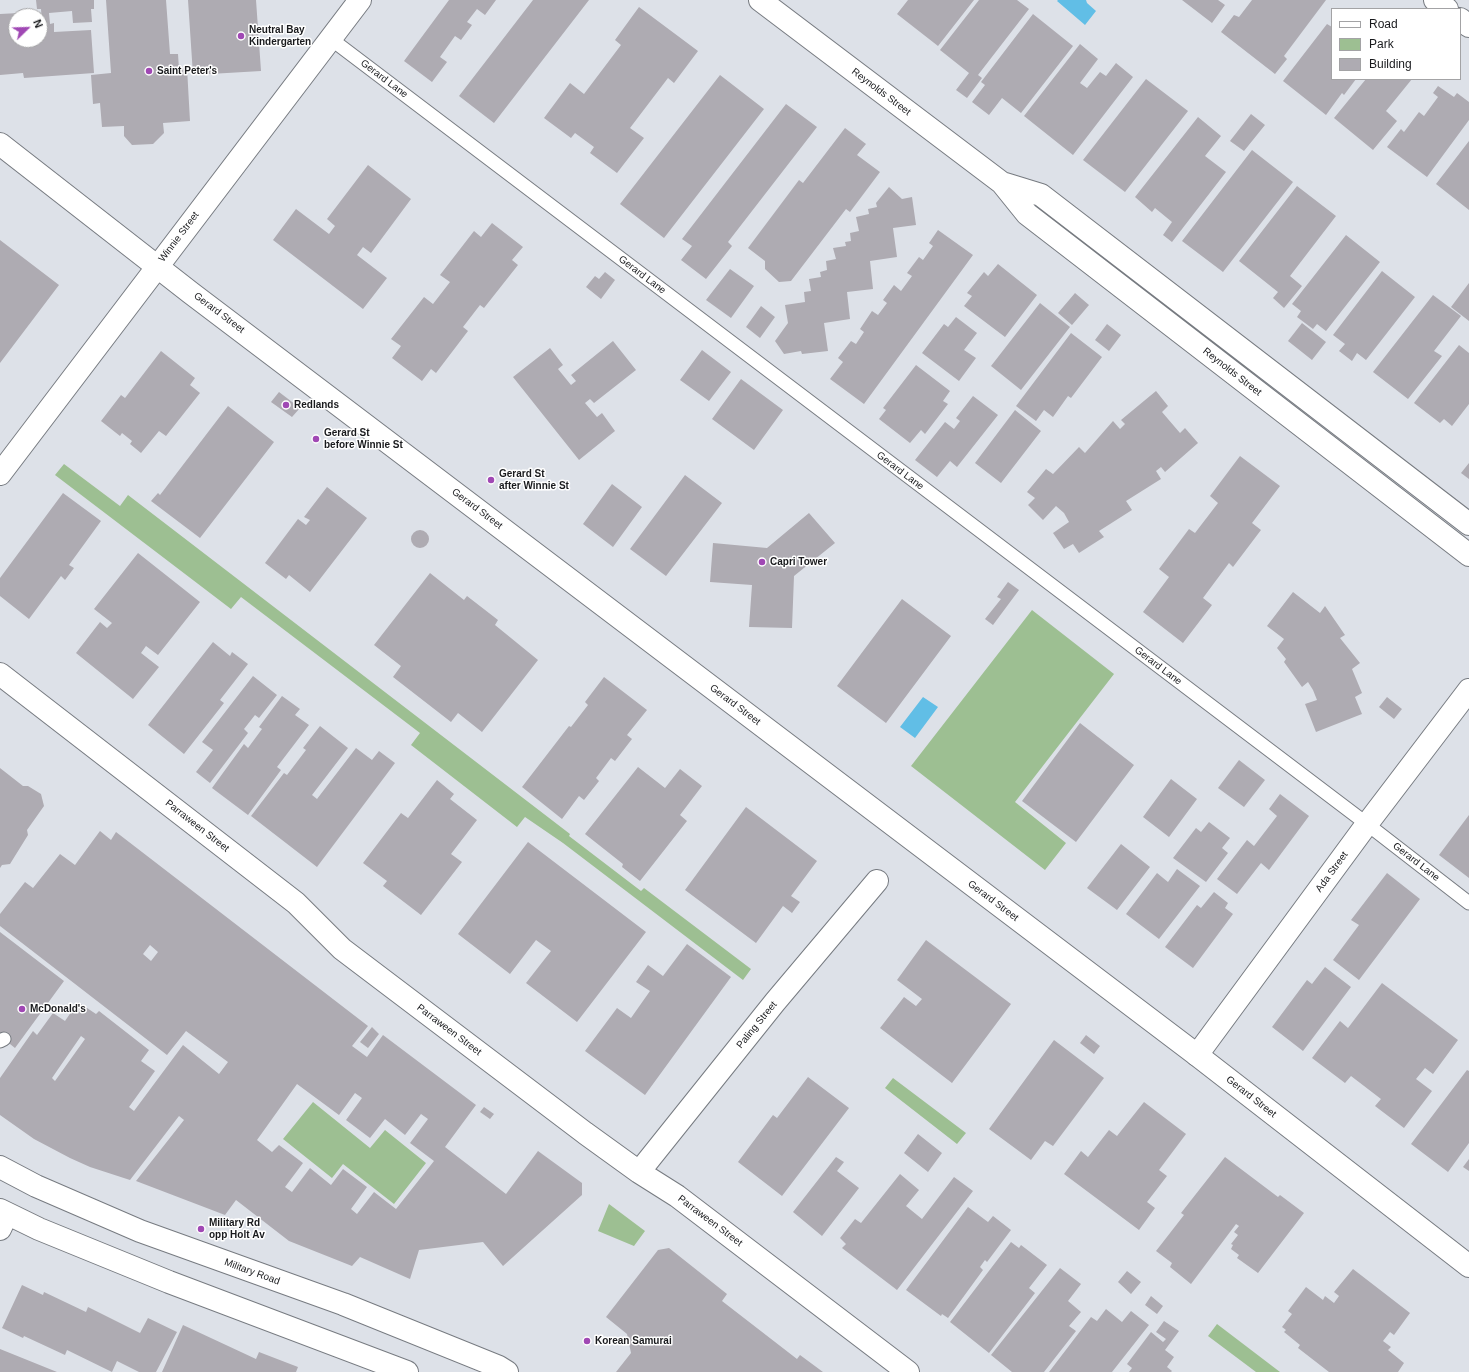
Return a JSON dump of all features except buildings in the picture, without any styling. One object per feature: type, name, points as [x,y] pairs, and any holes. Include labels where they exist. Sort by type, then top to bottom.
[{"type":"main road","name":"Winnie Street","points":[[0,474],[360,0]]},
{"type":"main road","name":"Reynolds Street","points":[[760,0],[1002,183],[1027,214],[1469,555]]},
{"type":"main road","points":[[1435,0],[1446,8]]},
{"type":"main road","points":[[1461,20],[1469,26]]},
{"type":"main road","name":"Gerard Street","points":[[0,144],[191,293],[1197,1055],[1469,1266]]},
{"type":"main road","name":"Reynolds Street","points":[[1002,183],[1041,195],[1469,524]]},
{"type":"main road","name":"Parraween Street","points":[[0,674],[296,903],[342,949],[585,1133],[639,1172],[677,1196],[908,1372]]},
{"type":"main road","name":"Ada Street","points":[[1197,1055],[1367,824],[1469,690]]},
{"type":"main road","name":"Paling Street","points":[[639,1172],[775,1002],[877,881]]},
{"type":"main road","name":"Military Road","points":[[0,1167],[36,1186],[140,1231],[343,1304],[499,1367],[507,1372]]},
{"type":"main road","points":[[2,1218],[39,1229],[169,1282],[395,1370]]},
{"type":"lane","name":"Gerard Lane","points":[[330,39],[1367,824],[1469,903]]},
{"type":"green space","points":[[64,464],[120,506],[128,495],[570,834],[569,836],[641,891],[644,888],[751,969],[743,980],[563,843],[525,817],[517,827],[411,745],[420,733],[241,597],[231,609],[55,475]]},
{"type":"green space","points":[[1032,610],[1114,674],[1015,802],[1066,843],[1045,870],[911,766]]},
{"type":"green space","points":[[893,1078],[966,1133],[957,1144],[885,1088]]},
{"type":"green space","points":[[313,1102],[370,1148],[385,1130],[426,1163],[394,1204],[343,1164],[332,1178],[283,1139]]},
{"type":"green space","points":[[609,1204],[645,1231],[634,1246],[598,1231]]},
{"type":"green space","points":[[1217,1324],[1280,1372],[1256,1372],[1208,1336]]},
{"type":"water","points":[[1086,0],[1087,3],[1096,11],[1085,25],[1057,1]]},
{"type":"water","points":[[923,697],[938,707],[915,738],[900,727]]},
{"type":"place","name":"Neutral Bay Kindergarten","points":[[241,36]]},
{"type":"place","name":"Saint Peter's","points":[[149,71]]},
{"type":"place","name":"Redlands","points":[[286,405]]},
{"type":"place","name":"Gerard St before Winnie St","points":[[316,439]]},
{"type":"place","name":"Gerard St after Winnie St","points":[[491,480]]},
{"type":"place","name":"Capri Tower","points":[[762,562]]},
{"type":"place","name":"McDonald's","points":[[22,1009]]},
{"type":"place","name":"Military Rd opp Holt Av","points":[[201,1229]]},
{"type":"place","name":"Korean Samurai","points":[[587,1341]]}]
